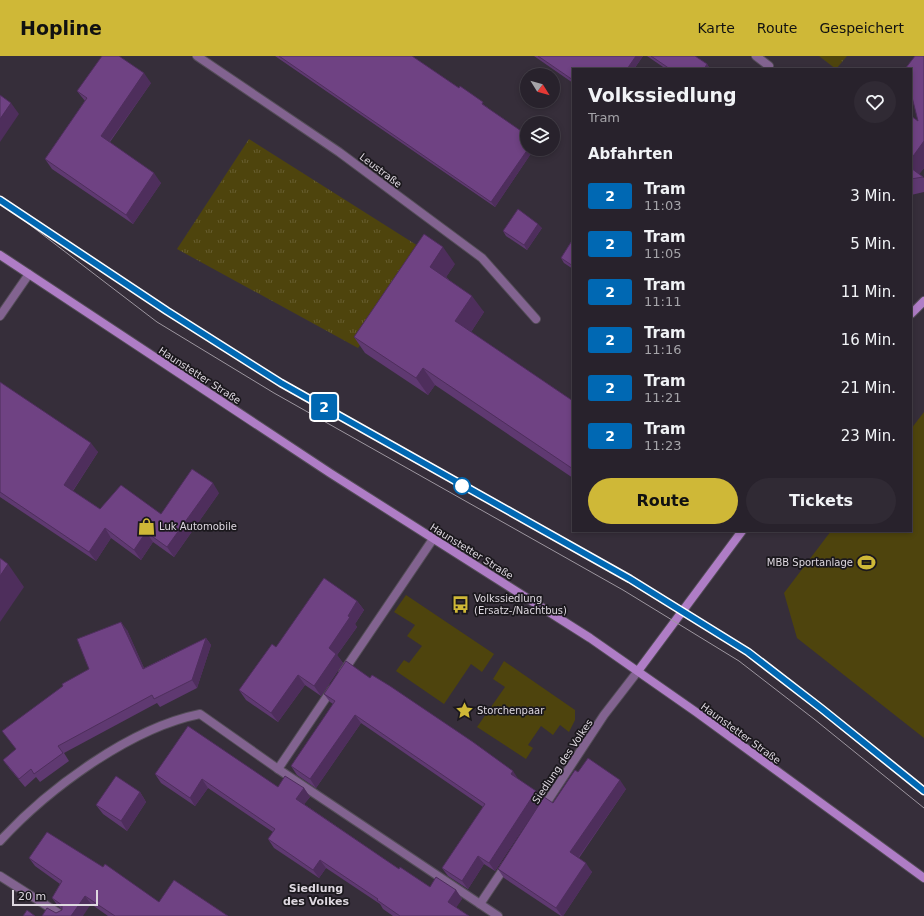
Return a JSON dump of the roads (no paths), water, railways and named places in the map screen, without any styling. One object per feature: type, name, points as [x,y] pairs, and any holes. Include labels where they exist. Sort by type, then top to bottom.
[{"type":"main road","name":"Haunstetter Straße","points":[[0,255],[330,473],[638,671],[924,878]]},
{"type":"main road","points":[[912,313],[924,301]]},
{"type":"main road","points":[[638,671],[741,532]]},
{"type":"street","name":"Leustraße","points":[[197,56],[339,152],[482,258],[536,319]]},
{"type":"street","points":[[756,56],[769,66]]},
{"type":"street","points":[[0,316],[29,274]]},
{"type":"street","points":[[278,769],[433,539]]},
{"type":"street","name":"Siedlung des Volkes","points":[[540,813],[604,716],[638,671]]},
{"type":"street","points":[[0,841],[21,818],[67,780],[124,744],[178,719],[200,714],[278,769],[498,916]]},
{"type":"street","points":[[480,904],[510,858]]},
{"type":"street","points":[[0,876],[63,916]]},
{"type":"tram line","name":"2","points":[[0,200],[167,311],[281,383],[630,579],[748,652],[924,791]]},
{"type":"tram line","points":[[0,202],[157,322],[274,393],[623,590],[739,661],[814,719],[924,808]]},
{"type":"tram line","points":[[49,232],[167,311],[281,383],[630,579],[748,652],[924,791]]},
{"type":"place","name":"Luk Automobile","points":[[146,526]]},
{"type":"place","name":"MBB Sportanlage","points":[[866,562]]},
{"type":"place","name":"Volkssiedlung (Ersatz-/Nachtbus)","points":[[461,604]]},
{"type":"place","name":"Storchenpaar","points":[[464,710]]},
{"type":"district","name":"Siedlung des Volkes","points":[[316,894]]}]
